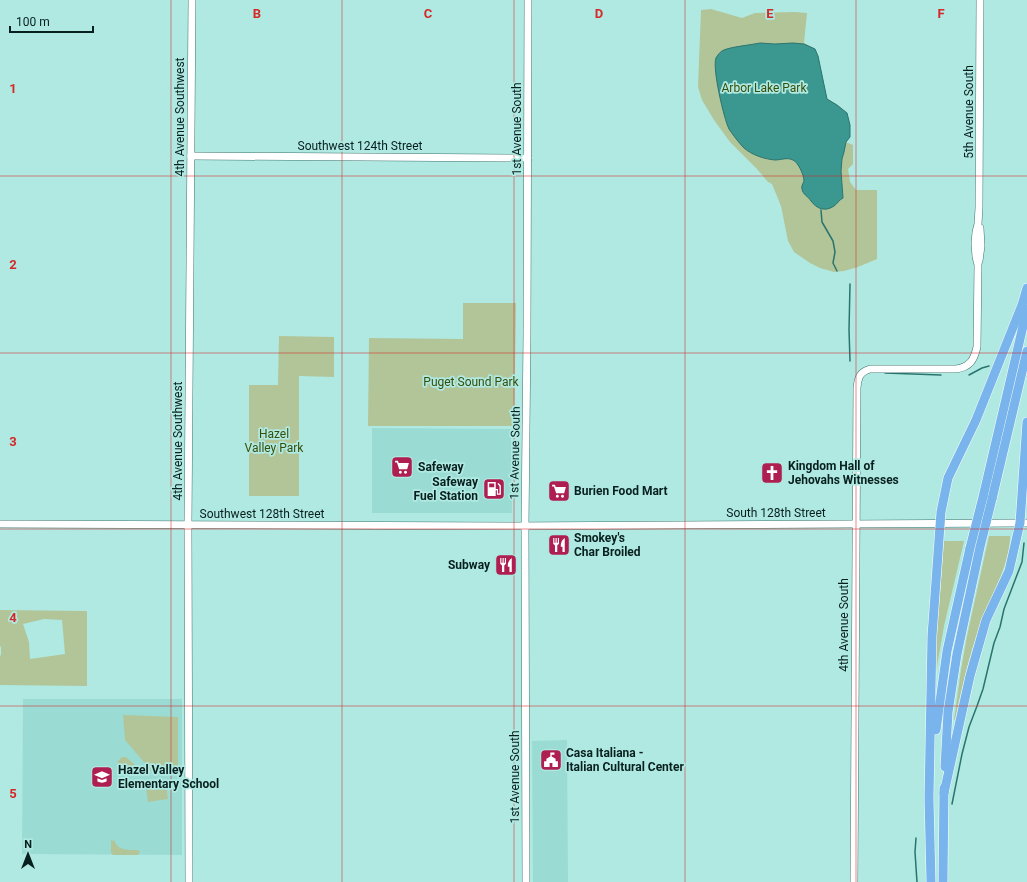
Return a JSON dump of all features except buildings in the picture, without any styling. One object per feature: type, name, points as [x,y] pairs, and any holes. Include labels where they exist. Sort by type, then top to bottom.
[{"type":"highway","points":[[931,882],[929,798],[932,636],[941,512],[948,478],[976,420],[1022,305],[1027,288]]},
{"type":"highway","points":[[943,882],[944,793],[948,712],[956,661],[980,547],[987,498],[1027,309]]},
{"type":"highway","points":[[929,798],[946,651],[970,548],[987,498],[1027,351]]},
{"type":"highway","points":[[944,793],[970,676],[986,620],[1009,571],[1024,523],[1027,422]]},
{"type":"street","name":"4th Avenue Southwest","points":[[189,882],[188,524],[192,0]]},
{"type":"street","name":"1st Avenue South","points":[[526,882],[525,526],[528,0]]},
{"type":"street","name":"5th Avenue South","points":[[864,371],[877,368],[963,368],[968,366],[976,355],[978,265],[975,243],[978,224],[980,0]]},
{"type":"street","name":"Southwest 124th Street","points":[[191,156],[528,158]]},
{"type":"street","name":"4th Avenue South","points":[[854,882],[856,388],[859,376],[864,371]]},
{"type":"street","name":"South 128th Street","points":[[525,526],[1024,523]]},
{"type":"street","name":"Southwest 128th Street","points":[[0,524],[525,526]]},
{"type":"shaded area","points":[[372,428],[511,429],[512,513],[372,513]]},
{"type":"shaded area","name":"Hazel Valley Elementary School","points":[[23,699],[182,699],[182,855],[22,854]]},
{"type":"shaded area","points":[[567,740],[568,882],[533,882],[532,741]]},
{"type":"green space","name":"Arbor Lake Park","points":[[711,9],[742,18],[755,13],[807,13],[804,43],[815,49],[818,56],[827,99],[847,113],[850,125],[850,137],[846,142],[853,145],[853,164],[848,169],[850,182],[856,190],[877,190],[877,259],[858,267],[834,272],[810,263],[794,252],[788,241],[781,206],[772,184],[768,182],[730,142],[702,100],[698,87],[701,10]]},
{"type":"green space","name":"Puget Sound Park","points":[[463,303],[516,303],[514,426],[368,426],[369,338],[463,339]]},
{"type":"green space","name":"Hazel Valley Park","points":[[279,336],[334,337],[334,377],[299,376],[299,496],[249,496],[249,385],[278,385]]},
{"type":"green space","points":[[989,536],[1010,536],[1010,543],[1002,573],[976,637],[954,720],[967,636]]},
{"type":"green space","points":[[944,541],[964,541],[944,626],[936,672],[934,673]]},
{"type":"green space","points":[[0,610],[87,611],[87,686],[0,685]],"holes":[[[44,619],[62,620],[65,654],[30,659],[29,642],[23,624]]]},
{"type":"green space","points":[[123,715],[178,717],[178,773],[155,775],[125,740]]},
{"type":"green space","points":[[122,757],[126,757],[135,765],[135,770],[133,772],[125,772],[118,766],[118,761]]},
{"type":"green space","points":[[166,784],[168,799],[148,802],[146,788]]},
{"type":"green space","points":[[111,840],[114,840],[121,848],[127,850],[138,850],[140,852],[137,855],[113,855],[111,853]]},
{"type":"water","points":[[760,43],[804,44],[815,49],[818,56],[827,99],[847,113],[850,125],[850,137],[846,142],[842,159],[841,171],[843,198],[831,208],[819,208],[803,193],[803,175],[795,161],[788,159],[775,160],[754,155],[744,148],[729,129],[717,82],[715,64],[716,58],[720,52],[725,50]]},
{"type":"waterway","points":[[821,210],[822,222],[833,241],[835,252],[833,263],[837,271]]},
{"type":"waterway","points":[[850,284],[850,361]]},
{"type":"waterway","points":[[969,375],[989,366]]},
{"type":"waterway","points":[[885,373],[941,375]]},
{"type":"waterway","points":[[952,804],[969,727],[983,689],[1004,609],[1022,562],[1024,543]]},
{"type":"waterway","points":[[916,838],[915,852],[917,882]]},
{"type":"place","name":"Safeway","points":[[402,467]]},
{"type":"place","name":"Kingdom Hall of Jehovahs Witnesses","points":[[772,473]]},
{"type":"place","name":"Safeway Fuel Station","points":[[494,489]]},
{"type":"place","name":"Burien Food Mart","points":[[559,491]]},
{"type":"place","name":"Smokey's Char Broiled","points":[[559,545]]},
{"type":"place","name":"Subway","points":[[506,565]]},
{"type":"place","name":"Casa Italiana - Italian Cultural Center","points":[[551,760]]},
{"type":"place","name":"Hazel Valley Elementary School","points":[[102,777]]}]
